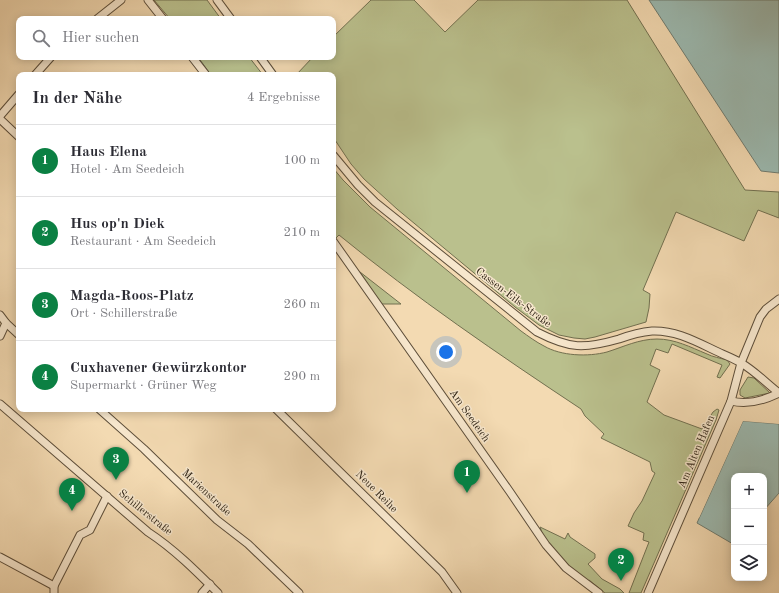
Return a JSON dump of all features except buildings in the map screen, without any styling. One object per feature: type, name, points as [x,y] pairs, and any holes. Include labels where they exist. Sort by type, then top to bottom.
[{"type":"street","points":[[101,16],[121,0]]},
{"type":"street","points":[[148,0],[161,16]]},
{"type":"street","points":[[217,0],[229,16]]},
{"type":"street","points":[[38,72],[48,60]]},
{"type":"street","points":[[194,60],[204,72]]},
{"type":"street","points":[[262,60],[271,72]]},
{"type":"street","points":[[16,98],[0,118],[16,134]]},
{"type":"street","name":"Cassen-Eils-Straße","points":[[336,159],[358,185],[393,218],[537,332],[555,342],[582,347],[596,346],[639,332],[666,332],[690,338],[741,363]]},
{"type":"street","name":"Am Seedeich","points":[[336,245],[546,545],[566,568],[599,593]]},
{"type":"street","name":"Am Alten Hafen","points":[[648,593],[731,401],[741,363],[760,317],[766,309],[779,299]]},
{"type":"street","points":[[0,315],[16,332]]},
{"type":"street","points":[[0,336],[6,323]]},
{"type":"street","points":[[731,401],[740,403],[764,400],[779,393],[741,363]]},
{"type":"street","name":"Schillerstraße","points":[[0,404],[148,532],[175,552],[218,593]]},
{"type":"street","name":"Marienstraße","points":[[102,412],[144,449],[217,520],[248,544],[299,593]]},
{"type":"street","name":"Neue Reihe","points":[[279,412],[442,572],[457,593]]},
{"type":"street","points":[[0,557],[54,590],[80,535],[90,530],[107,496]]},
{"type":"street","points":[[202,593],[210,584]]},
{"type":"green space","points":[[154,0],[207,0],[219,16],[167,16]]},
{"type":"green space","points":[[371,0],[414,0],[445,32],[478,0],[627,0],[745,190],[779,192],[779,218],[758,210],[744,241],[676,212],[643,290],[650,294],[646,322],[585,339],[559,335],[539,325],[515,307],[397,209],[364,179],[351,164],[336,142],[336,72],[299,72],[310,60],[336,60],[336,34]]},
{"type":"green space","points":[[200,60],[251,60],[261,72],[209,72]]},
{"type":"green space","points":[[336,172],[370,207],[521,331],[544,346],[566,354],[592,355],[607,352],[644,340],[664,339],[727,360],[730,364],[720,378],[717,377],[722,365],[672,344],[668,353],[656,349],[650,365],[660,370],[647,402],[664,415],[702,429],[713,412],[717,409],[719,410],[641,593],[629,593],[649,542],[643,540],[644,533],[628,526],[655,473],[652,471],[650,462],[601,438],[604,434],[585,416],[581,409],[458,325],[339,235],[336,238]]},
{"type":"green space","points":[[360,272],[401,304],[381,304]]},
{"type":"green space","points":[[748,377],[754,378],[770,393],[745,398],[740,395],[740,390]]},
{"type":"green space","points":[[540,527],[565,539],[568,533],[570,537],[595,554],[595,558],[588,564],[602,579],[620,589],[624,593],[605,593],[589,580],[588,581],[560,557],[548,543]]},
{"type":"water","points":[[649,0],[779,0],[779,173],[761,171]]},
{"type":"water","points":[[743,421],[779,424],[779,493],[767,507],[767,473],[731,473],[731,543],[697,523]]},
{"type":"pier","points":[[743,419],[779,422],[779,424],[743,421],[699,518],[697,517]]},
{"type":"place","name":"Magda-Roos-Platz","points":[[116,480]]},
{"type":"place","name":"Haus Elena","points":[[467,493]]},
{"type":"place","name":"Cuxhavener Gewürzkontor","points":[[72,511]]},
{"type":"place","name":"Hus op'n Diek","points":[[621,581]]}]
